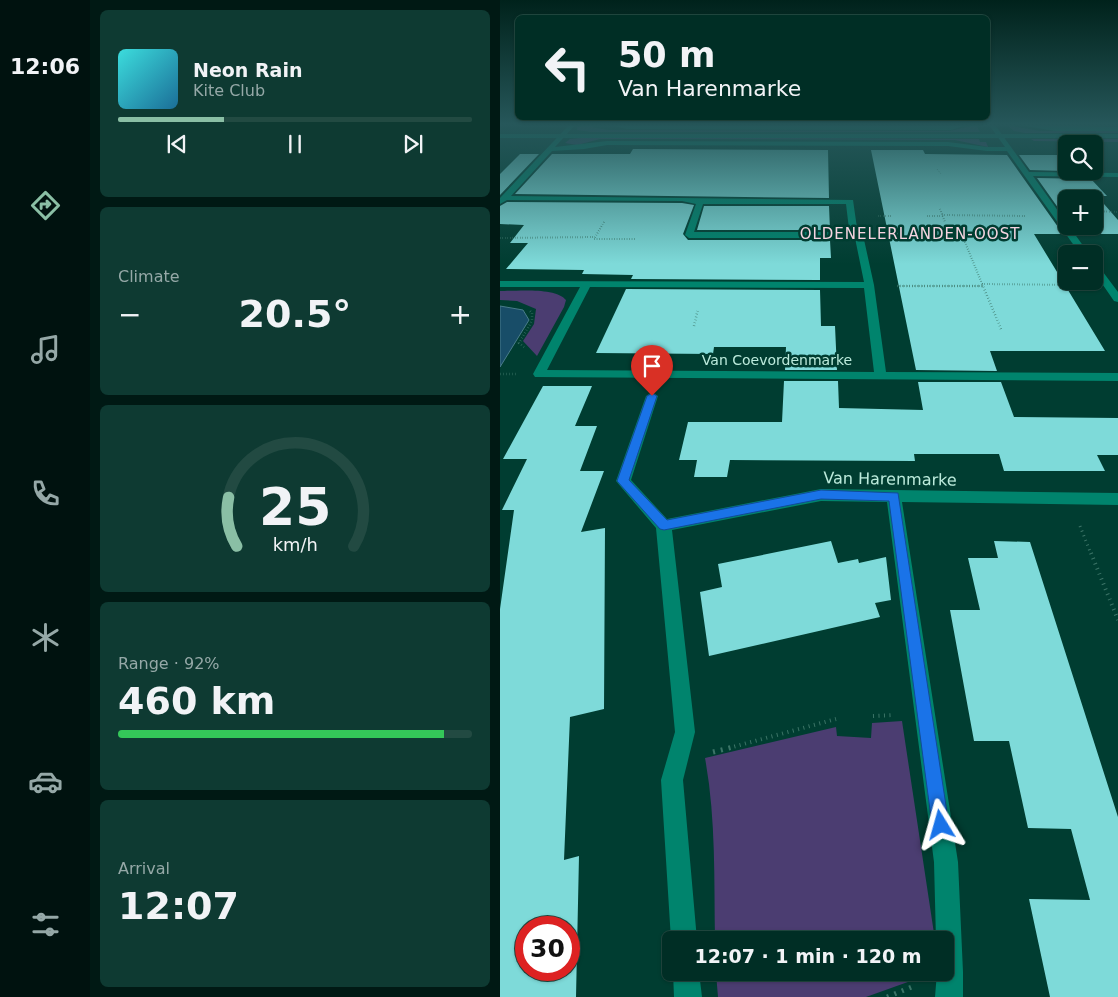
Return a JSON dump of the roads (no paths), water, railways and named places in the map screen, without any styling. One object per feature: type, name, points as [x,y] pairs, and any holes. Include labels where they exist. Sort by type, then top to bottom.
[{"type":"street","points":[[503,201],[531,172]]},
{"type":"street","points":[[1026,172],[1078,245]]},
{"type":"street","points":[[1028,174],[1118,175]]},
{"type":"street","points":[[503,201],[682,198],[700,202],[850,202],[853,229],[859,235],[869,285],[880,375]]},
{"type":"street","points":[[700,202],[689,235],[859,235]]},
{"type":"street","points":[[1103,278],[1118,299]]},
{"type":"street","name":"Van Coevordenmarke","points":[[586,283],[539,374],[1118,377]]},
{"type":"street","points":[[500,284],[869,285]]},
{"type":"street","points":[[652,396],[623,481],[664,526],[685,732],[672,780],[683,931]]},
{"type":"street","name":"Van Harenmarke","points":[[664,526],[821,494],[1118,499]]},
{"type":"street","points":[[894,496],[946,862],[950,972],[949,997]]},
{"type":"street","points":[[687,981],[688,997]]},
{"type":"water","points":[[500,306],[523,310],[529,320],[500,367]]},
{"type":"district","name":"OLDENELERLANDEN-OOST","points":[[910,234]]}]
